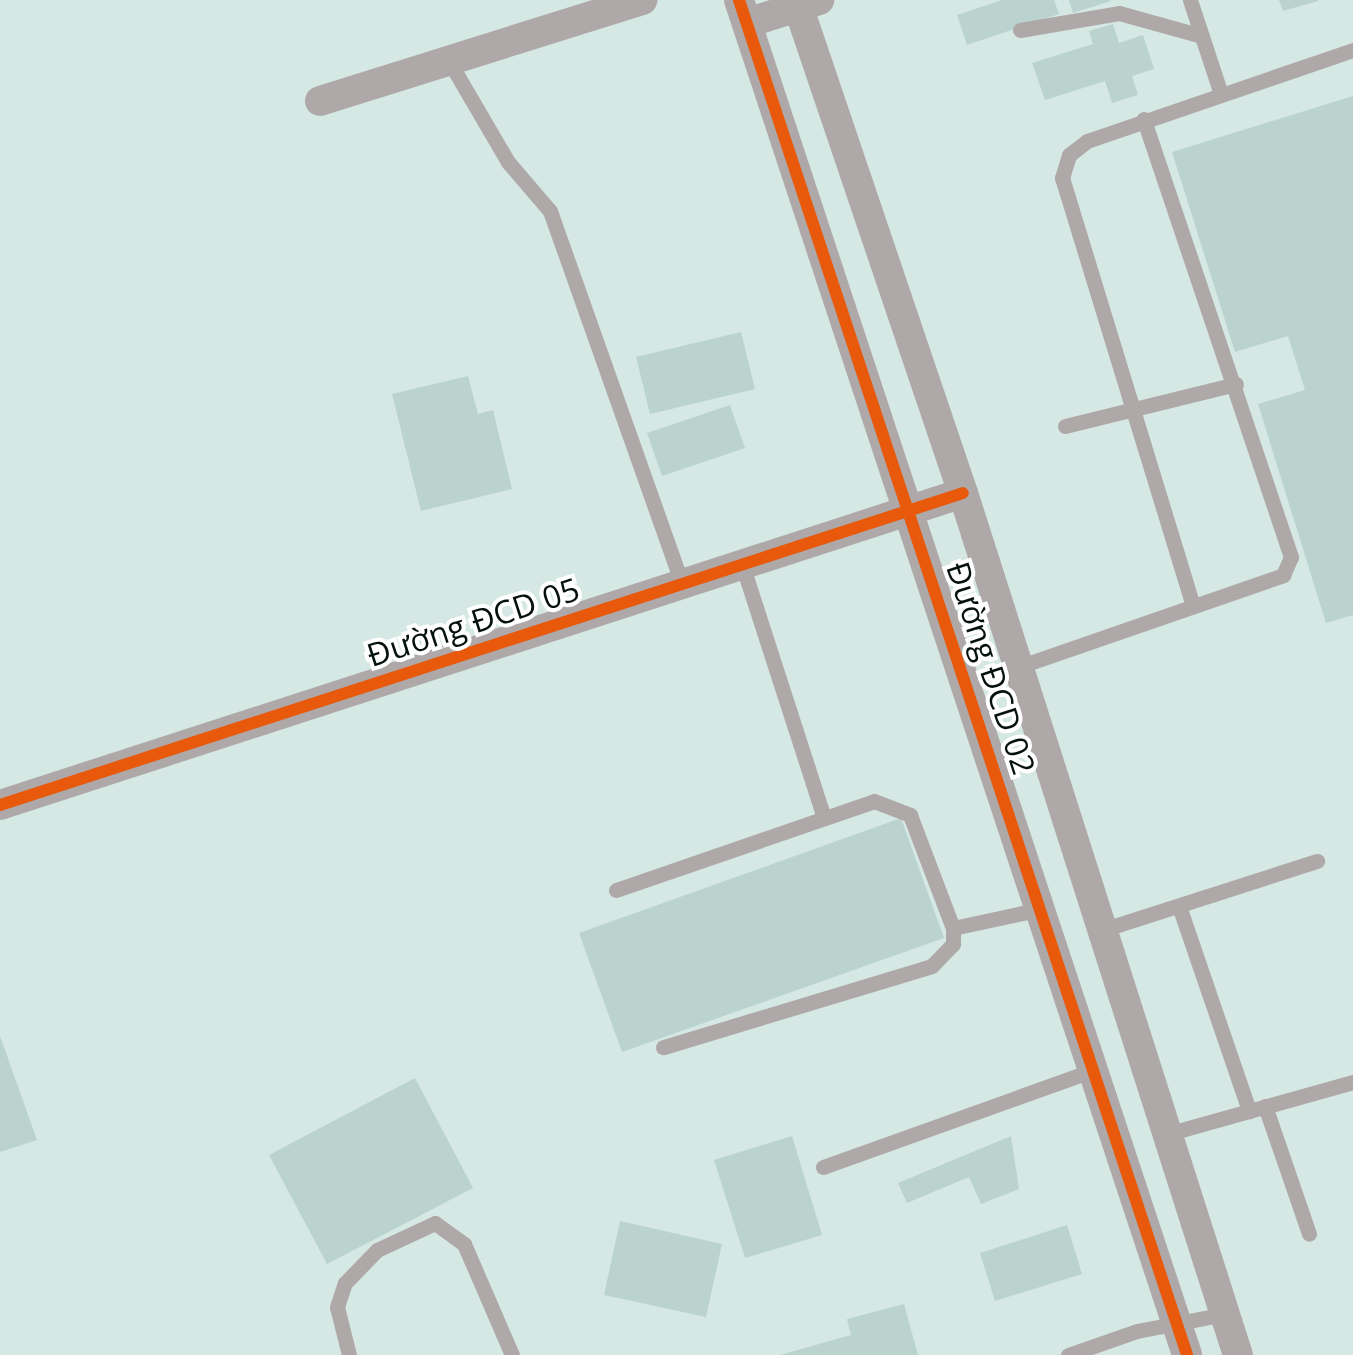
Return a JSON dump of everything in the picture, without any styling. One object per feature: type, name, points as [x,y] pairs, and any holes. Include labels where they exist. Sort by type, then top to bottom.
[{"type":"street","points":[[320,101],[644,0]]},
{"type":"street","points":[[743,12],[804,2]]},
{"type":"street","name":"Đường ĐCD 02","points":[[804,2],[1238,1355]]},
{"type":"street","name":"Đường ĐCD 02","points":[[743,12],[1182,1341]]},
{"type":"street","name":"Đường ĐCD 05","points":[[0,806],[962,493]]},
{"type":"lane","points":[[1190,0],[1220,90]]},
{"type":"lane","points":[[1020,30],[1120,13],[1202,36]]},
{"type":"lane","points":[[1193,606],[1062,178],[1069,155],[1087,141],[1220,90],[1353,50]]},
{"type":"lane","points":[[449,61],[508,162],[550,211],[682,584]]},
{"type":"lane","points":[[1018,666],[1283,575],[1291,558],[1236,384],[1144,119]]},
{"type":"lane","points":[[1065,426],[1236,384]]},
{"type":"lane","points":[[742,564],[824,818]]},
{"type":"lane","points":[[616,890],[874,801],[910,816],[954,928],[953,944],[932,966],[662,1048]]},
{"type":"lane","points":[[1102,930],[1317,862]]},
{"type":"lane","points":[[1179,906],[1309,1234]]},
{"type":"lane","points":[[954,928],[1041,909]]},
{"type":"lane","points":[[823,1168],[1094,1070]]},
{"type":"lane","points":[[1168,1134],[1353,1082]]},
{"type":"lane","points":[[349,1355],[336,1307],[346,1283],[377,1250],[434,1222],[464,1244],[512,1355]]},
{"type":"lane","points":[[1068,1355],[1137,1331],[1182,1341],[1225,1314]]},
{"type":"building","points":[[1002,0],[1054,0],[1059,14],[967,45],[957,15]]},
{"type":"building","points":[[1069,0],[1110,0],[1111,1],[1073,13]]},
{"type":"building","points":[[1279,0],[1318,0],[1318,1],[1283,11]]},
{"type":"building","points":[[1113,24],[1119,43],[1143,35],[1154,69],[1132,76],[1138,95],[1112,103],[1105,81],[1045,100],[1032,63],[1093,44],[1089,31]]},
{"type":"building","points":[[1353,96],[1353,615],[1326,623],[1258,404],[1305,390],[1288,336],[1235,352],[1172,152]]},
{"type":"building","points":[[741,332],[755,389],[650,414],[636,357]]},
{"type":"building","points":[[468,376],[478,414],[493,410],[512,489],[421,511],[392,394]]},
{"type":"building","points":[[730,405],[745,448],[662,476],[647,433]]},
{"type":"building","points":[[901,818],[944,938],[622,1052],[579,933]]},
{"type":"building","points":[[0,1036],[37,1140],[0,1152]]},
{"type":"building","points":[[415,1078],[473,1188],[327,1264],[269,1155]]},
{"type":"building","points":[[792,1136],[822,1235],[745,1258],[714,1160]]},
{"type":"building","points":[[1011,1136],[1019,1189],[981,1204],[969,1177],[907,1203],[898,1183]]},
{"type":"building","points":[[620,1221],[722,1244],[706,1317],[604,1295]]},
{"type":"building","points":[[1067,1225],[1082,1274],[995,1301],[980,1253]]},
{"type":"building","points":[[904,1304],[918,1355],[780,1355],[851,1335],[847,1319]]},
{"type":"cycle path","points":[[739,0],[1187,1355]]},
{"type":"cycle path","points":[[0,805],[963,493]]}]
